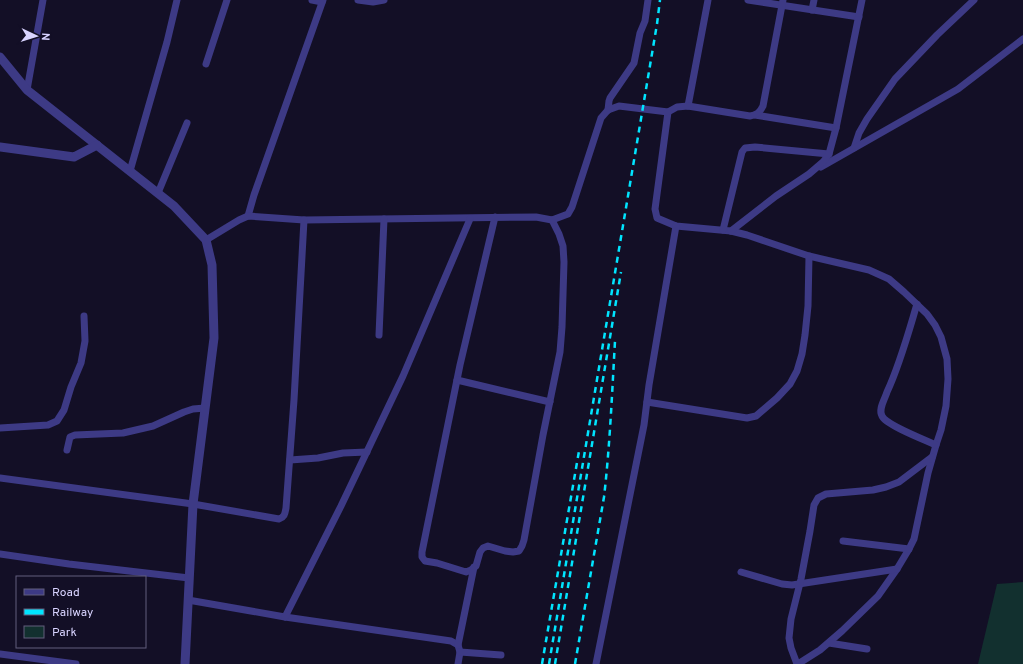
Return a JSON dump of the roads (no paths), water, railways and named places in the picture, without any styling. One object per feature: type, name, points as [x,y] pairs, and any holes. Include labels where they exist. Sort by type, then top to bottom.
[{"type":"street","points":[[28,90],[43,0]]},
{"type":"street","points":[[130,171],[167,42],[177,0]]},
{"type":"street","points":[[206,64],[227,0]]},
{"type":"street","points":[[248,216],[254,194],[322,1],[312,0]]},
{"type":"street","points":[[358,0],[373,2],[384,0]]},
{"type":"street","points":[[608,110],[608,102],[610,98],[634,63],[640,33],[645,21],[648,0]]},
{"type":"street","points":[[688,106],[708,0]]},
{"type":"street","points":[[748,0],[782,3],[812,10],[859,17]]},
{"type":"street","points":[[812,10],[814,0]]},
{"type":"street","points":[[809,174],[823,162],[829,154],[836,128],[862,0]]},
{"type":"street","points":[[854,148],[859,132],[867,118],[895,79],[937,35],[974,0]]},
{"type":"street","points":[[755,115],[760,112],[763,106],[782,3]]},
{"type":"street","points":[[731,231],[776,196],[809,174],[954,92],[1023,39]]},
{"type":"street","points":[[0,57],[28,90],[174,206],[206,240],[212,265],[214,338],[193,504],[185,664]]},
{"type":"street","points":[[206,240],[248,216],[304,220],[536,217],[552,220],[568,214],[572,207],[601,118],[608,110],[619,106],[668,112],[677,107],[688,106],[836,128]]},
{"type":"street","points":[[668,112],[655,209],[657,218],[676,226],[731,231],[747,235],[809,256],[869,270],[889,279],[917,304],[935,325],[941,337],[947,359],[948,379],[942,430],[932,457],[914,539],[897,569],[878,596],[828,643],[812,656],[797,664],[789,638],[792,610],[799,584],[814,505],[818,498],[826,494],[873,490],[886,487],[899,482],[932,457]]},
{"type":"street","points":[[158,193],[187,123]]},
{"type":"street","points":[[0,147],[74,157],[97,144]]},
{"type":"street","points":[[723,230],[742,152],[745,148],[755,147],[829,154]]},
{"type":"street","points":[[474,568],[466,572],[438,563],[425,561],[422,557],[457,380],[495,217]]},
{"type":"street","points":[[286,617],[403,376],[470,218]]},
{"type":"street","points":[[379,335],[384,219]]},
{"type":"street","points":[[0,478],[193,504],[279,519],[282,518],[285,515],[286,508],[290,460],[304,220]]},
{"type":"street","points":[[458,664],[459,648],[474,568],[480,552],[483,548],[488,546],[513,552],[520,551],[522,546],[560,352],[564,262],[563,246],[552,220]]},
{"type":"street","points":[[596,664],[644,425],[649,385],[676,226]]},
{"type":"street","points":[[647,402],[747,418],[756,416],[777,398],[794,379],[798,371],[802,354],[808,306],[809,256]]},
{"type":"street","points":[[917,304],[904,347],[883,402],[881,416],[896,427],[936,445]]},
{"type":"street","points":[[0,428],[48,425],[57,421],[64,410],[71,387],[81,363],[85,341],[84,316]]},
{"type":"street","points":[[457,380],[550,402]]},
{"type":"street","points":[[67,450],[70,437],[75,435],[123,432],[153,426],[184,412],[205,408]]},
{"type":"street","points":[[290,460],[318,458],[343,453],[367,452]]},
{"type":"street","points":[[843,541],[909,549]]},
{"type":"street","points":[[0,554],[69,564],[189,578]]},
{"type":"street","points":[[741,572],[782,584],[792,585],[897,569]]},
{"type":"street","points":[[188,600],[286,617],[451,641],[459,648],[501,655]]},
{"type":"street","points":[[828,643],[867,649]]},
{"type":"street","points":[[0,654],[76,664]]},
{"type":"railway","points":[[549,664],[660,0]]},
{"type":"railway","points":[[555,664],[621,272]]},
{"type":"railway","points":[[575,664],[604,497],[615,341]]},
{"type":"railway","points":[[542,664],[579,451]]}]
